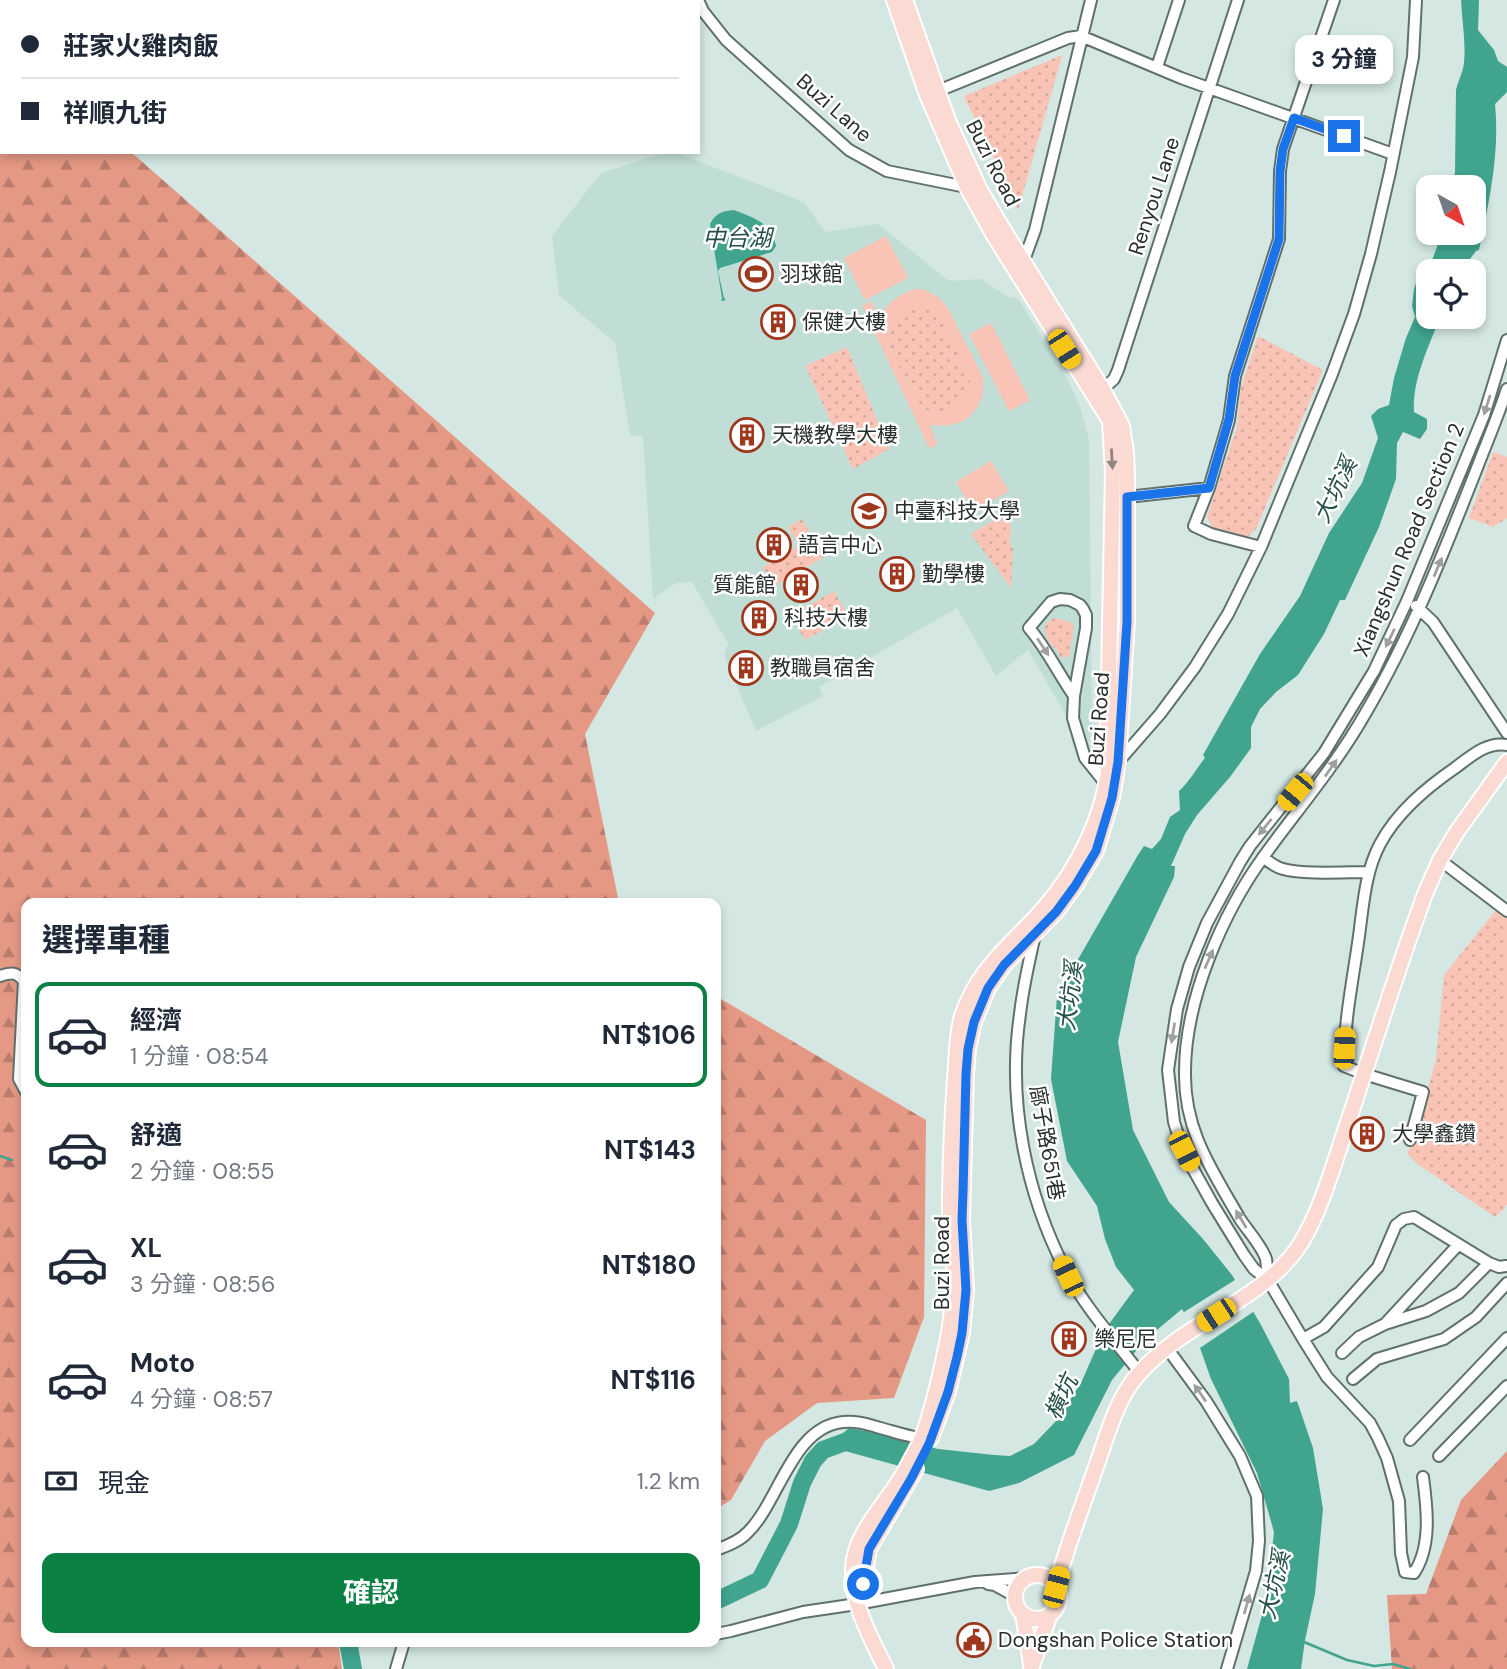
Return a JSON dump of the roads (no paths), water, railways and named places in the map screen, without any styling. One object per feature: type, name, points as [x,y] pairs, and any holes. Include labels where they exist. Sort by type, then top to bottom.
[{"type":"main road","name":"Buzi Road","points":[[894,0],[932,94],[949,123],[993,234],[1122,426],[1126,452],[1127,497],[1127,622],[1114,761],[1096,851],[1056,912],[996,976],[974,1022],[966,1074],[962,1220],[966,1290],[962,1333],[948,1392],[925,1441]]},
{"type":"main road","name":"Buzi Road","points":[[905,0],[932,94]]},
{"type":"main road","name":"Buzi Road","points":[[973,188],[1023,263],[1098,393],[1110,421],[1113,472],[1108,729],[1114,761]]},
{"type":"main road","points":[[1056,1587],[1066,1550],[1112,1420],[1136,1368],[1268,1280],[1291,1257],[1311,1222],[1330,1174],[1424,894],[1456,833],[1507,762]]},
{"type":"main road","name":"Buzi Road","points":[[925,1441],[950,1331],[954,1268],[950,1213],[951,1164],[956,1041],[962,1016],[986,970],[1044,908],[1079,860],[1110,783]]},
{"type":"main road","points":[[886,1669],[857,1604],[869,1549],[925,1441]]},
{"type":"main road","points":[[1050,1614],[1037,1619],[1029,1618],[1018,1609],[1015,1596],[1017,1589],[1031,1576],[1066,1550]]},
{"type":"main road","points":[[1031,1576],[1049,1579],[1056,1587],[1059,1597],[1058,1604],[1050,1614],[1031,1669]]},
{"type":"main road","points":[[1023,1614],[1031,1669]]},
{"type":"street","points":[[1023,263],[1035,230],[1091,0]]},
{"type":"street","points":[[1157,67],[1179,0]]},
{"type":"street","name":"Renyou Lane","points":[[1098,393],[1114,379],[1118,370],[1238,0]]},
{"type":"street","points":[[1261,547],[1211,534],[1194,526],[1209,488],[1229,419],[1235,376],[1279,239],[1283,149],[1334,0]]},
{"type":"street","points":[[1114,761],[1160,714],[1195,667],[1228,614],[1261,547],[1308,435],[1353,314],[1371,254],[1413,57],[1416,0]]},
{"type":"street","name":"Buzi Lane","points":[[700,4],[726,40],[849,150],[887,171],[973,188]]},
{"type":"street","points":[[932,94],[1068,38],[1081,36],[1210,89],[1394,154]]},
{"type":"street","name":"Xiangshun Road Section 2","points":[[1268,1280],[1254,1269],[1244,1255],[1191,1166],[1181,1144],[1174,1122],[1168,1070],[1177,1009],[1189,967],[1207,923],[1240,862],[1324,753],[1374,671],[1407,601],[1484,415],[1507,340]]},
{"type":"street","name":"Xiangshun Road Section 2","points":[[1268,1280],[1265,1256],[1198,1144],[1189,1115],[1185,1072],[1191,1015],[1205,969],[1224,925],[1247,883],[1263,857],[1336,761],[1386,677],[1420,608],[1452,533],[1507,389]]},
{"type":"street","points":[[1127,497],[1209,488]]},
{"type":"street","points":[[1074,696],[1043,645],[1029,628],[1051,602],[1060,599],[1080,605],[1086,615],[1073,718],[1085,758],[1110,783]]},
{"type":"street","points":[[1407,601],[1420,608],[1433,622],[1507,733]]},
{"type":"street","points":[[1410,1140],[1423,1092],[1344,1066],[1345,1030],[1368,872],[1380,843],[1399,816],[1428,787],[1493,744],[1507,745]]},
{"type":"street","points":[[1263,857],[1274,866],[1304,872],[1368,872]]},
{"type":"street","points":[[1440,860],[1507,911]]},
{"type":"street","name":"廍子路651巷","points":[[1035,934],[1019,1015],[1016,1075],[1019,1121],[1036,1201],[1068,1276],[1136,1368]]},
{"type":"street","points":[[0,976],[10,972],[21,978]]},
{"type":"street","points":[[21,1040],[21,1083]]},
{"type":"street","points":[[1303,1339],[1324,1327],[1378,1267],[1396,1225],[1404,1219],[1414,1217],[1489,1263],[1499,1267],[1507,1265]]},
{"type":"street","points":[[1385,1324],[1458,1245]]},
{"type":"street","points":[[1342,1353],[1359,1337],[1385,1324],[1426,1311],[1459,1293],[1489,1263]]},
{"type":"street","points":[[1268,1280],[1327,1377],[1370,1423],[1378,1438],[1387,1458],[1399,1501],[1401,1553],[1405,1572],[1414,1573],[1421,1562],[1428,1517],[1423,1477]]},
{"type":"street","points":[[1353,1379],[1377,1359],[1444,1339],[1476,1317],[1507,1283]]},
{"type":"street","points":[[1410,1440],[1507,1338]]},
{"type":"street","points":[[1167,1348],[1206,1401],[1240,1456],[1256,1496],[1259,1541],[1256,1571],[1227,1669]]},
{"type":"street","points":[[1439,1456],[1507,1386]]},
{"type":"street","points":[[721,1548],[748,1532],[804,1444],[829,1425],[844,1421],[858,1422],[925,1441]]},
{"type":"street","points":[[721,1633],[803,1612],[975,1582],[1031,1576]]},
{"type":"street","points":[[975,1582],[995,1585],[1015,1596]]},
{"type":"street","points":[[396,1669],[403,1647]]},
{"type":"water","points":[[1461,0],[1479,0],[1478,30],[1494,50],[1498,61],[1507,67],[1507,92],[1495,104],[1493,177],[1486,214],[1486,175],[1454,175],[1456,90],[1464,55]]},
{"type":"water","name":"中台湖","points":[[734,210],[766,226],[776,246],[772,252],[720,268],[718,271],[726,300],[721,301],[710,224],[720,213]]},
{"type":"water","points":[[1438,245],[1480,245],[1470,259],[1432,259]]},
{"type":"water","name":"大坑溪","points":[[1416,283],[1416,329],[1435,329],[1418,375],[1414,400],[1414,412],[1427,419],[1427,429],[1420,439],[1403,432],[1397,443],[1396,479],[1379,527],[1345,600],[1340,600],[1324,634],[1298,675],[1260,709],[1251,727],[1251,748],[1185,834],[1171,866],[1175,866],[1174,877],[1136,957],[1118,1042],[1133,1130],[1169,1202],[1232,1275],[1261,1325],[1289,1379],[1290,1403],[1297,1401],[1313,1448],[1323,1509],[1315,1594],[1301,1669],[1247,1669],[1267,1597],[1274,1532],[1257,1473],[1211,1379],[1193,1328],[1182,1309],[1145,1340],[1112,1380],[1074,1455],[1019,1483],[989,1491],[838,1449],[823,1450],[849,1428],[938,1449],[994,1455],[1010,1456],[1034,1444],[1058,1419],[1081,1383],[1109,1324],[1134,1290],[1116,1267],[1105,1239],[1097,1206],[1067,1161],[1051,1079],[1057,996],[1138,855],[1144,846],[1152,849],[1161,839],[1170,817],[1180,810],[1179,791],[1205,758],[1203,755],[1260,654],[1300,596],[1329,533],[1362,483],[1378,438],[1371,416],[1378,409],[1389,405],[1394,378],[1415,317],[1412,306]]},
{"type":"waterway","points":[[0,1156],[12,1160]]},
{"type":"waterway","name":"橫坑","points":[[721,1599],[760,1580],[789,1524],[802,1483],[813,1461],[823,1450],[845,1442]]},
{"type":"waterway","points":[[1304,1642],[1347,1660],[1374,1666],[1393,1664],[1410,1669]]},
{"type":"waterway","name":"橫坑","points":[[349,1647],[353,1669]]},
{"type":"place","name":"羽球館","points":[[756,274]]},
{"type":"place","name":"保健大樓","points":[[778,322]]},
{"type":"place","name":"天機教學大樓","points":[[747,435]]},
{"type":"place","name":"中臺科技大學","points":[[869,511]]},
{"type":"place","name":"語言中心","points":[[774,545]]},
{"type":"place","name":"勤學樓","points":[[897,574]]},
{"type":"place","name":"質能館","points":[[801,585]]},
{"type":"place","name":"科技大樓","points":[[759,618]]},
{"type":"place","name":"教職員宿舍","points":[[746,668]]},
{"type":"place","name":"大學鑫鑽","points":[[1367,1134]]},
{"type":"place","name":"樂尼尼","points":[[1069,1339]]},
{"type":"place","name":"Dongshan Police Station","points":[[974,1640]]}]
